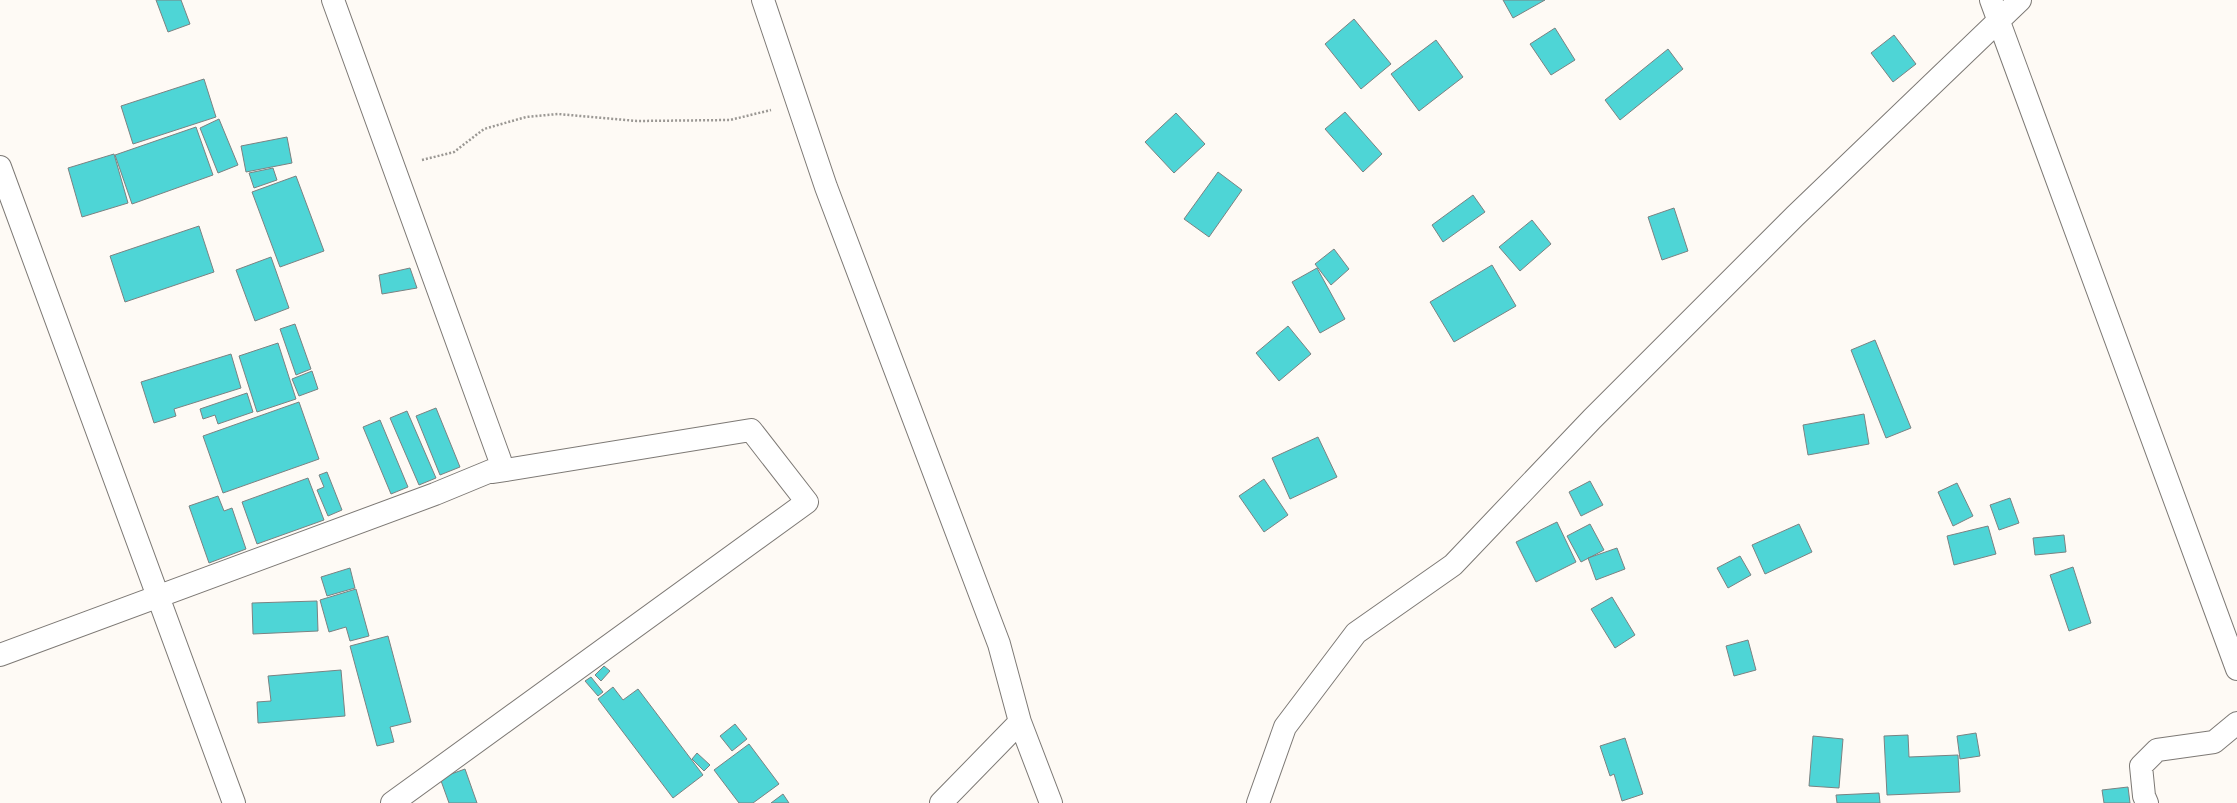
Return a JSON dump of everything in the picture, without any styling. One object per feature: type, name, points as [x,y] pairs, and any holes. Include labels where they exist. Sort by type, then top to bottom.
[{"type":"street","points":[[333,0],[500,460],[498,468],[493,472]]},
{"type":"street","points":[[763,0],[855,265],[918,427],[999,644],[1020,722],[1051,803]]},
{"type":"street","points":[[1991,0],[2237,669]]},
{"type":"street","points":[[1258,803],[1285,727],[1356,634],[1453,566],[1603,407],[1795,216],[2020,0]]},
{"type":"street","points":[[0,167],[234,803]]},
{"type":"street","points":[[0,655],[493,472],[751,430],[807,502],[392,803]]},
{"type":"street","points":[[941,803],[1020,722]]},
{"type":"street","points":[[2147,803],[2141,766],[2157,750],[2214,742],[2237,723]]},
{"type":"path","points":[[393,164],[426,160],[454,152],[484,129],[526,118],[558,114],[637,121],[730,120],[772,110],[799,107]]},
{"type":"building","points":[[156,0],[181,0],[190,24],[168,32]]},
{"type":"building","points":[[1503,0],[1545,0],[1513,18]]},
{"type":"building","points":[[1354,19],[1391,64],[1361,89],[1325,44]]},
{"type":"building","points":[[1555,28],[1575,60],[1551,75],[1530,44]]},
{"type":"building","points":[[1894,35],[1916,64],[1893,82],[1871,53]]},
{"type":"building","points":[[1436,40],[1463,77],[1419,111],[1391,74]]},
{"type":"building","points":[[1668,49],[1683,69],[1620,120],[1605,100]]},
{"type":"building","points":[[204,79],[216,117],[133,144],[121,106]]},
{"type":"building","points":[[1345,112],[1382,154],[1363,172],[1325,129]]},
{"type":"building","points":[[1176,113],[1205,144],[1174,173],[1145,142]]},
{"type":"building","points":[[219,119],[238,165],[218,173],[200,128]]},
{"type":"building","points":[[196,127],[213,175],[132,204],[115,155]]},
{"type":"building","points":[[287,137],[292,163],[246,172],[241,146]]},
{"type":"building","points":[[114,154],[128,203],[82,217],[68,168]]},
{"type":"building","points":[[273,168],[277,180],[254,188],[249,173]]},
{"type":"building","points":[[1218,172],[1242,190],[1209,237],[1184,219]]},
{"type":"building","points":[[296,176],[324,251],[280,267],[252,192]]},
{"type":"building","points":[[1473,195],[1485,212],[1443,242],[1432,225]]},
{"type":"building","points":[[1674,208],[1688,251],[1662,260],[1648,217]]},
{"type":"building","points":[[1532,220],[1551,244],[1520,271],[1499,247]]},
{"type":"building","points":[[199,226],[214,272],[125,302],[110,256]]},
{"type":"building","points":[[1334,249],[1349,269],[1331,285],[1315,264]]},
{"type":"building","points":[[271,257],[289,308],[255,321],[236,270]]},
{"type":"building","points":[[1492,265],[1516,306],[1454,342],[1430,302]]},
{"type":"building","points":[[410,268],[417,288],[382,294],[379,275]]},
{"type":"building","points":[[1317,268],[1345,319],[1320,333],[1292,282]]},
{"type":"building","points":[[295,324],[311,369],[296,375],[280,329]]},
{"type":"building","points":[[1288,326],[1311,354],[1279,381],[1256,353]]},
{"type":"building","points":[[1875,340],[1911,428],[1886,438],[1851,350]]},
{"type":"building","points":[[278,343],[296,399],[257,412],[239,356]]},
{"type":"building","points":[[231,354],[241,388],[174,409],[176,416],[154,423],[141,382]]},
{"type":"building","points":[[312,371],[318,389],[299,396],[292,379]]},
{"type":"building","points":[[247,393],[253,412],[218,424],[215,415],[203,419],[200,409]]},
{"type":"building","points":[[299,402],[319,459],[223,493],[203,436]]},
{"type":"building","points":[[436,408],[460,467],[440,475],[416,416]]},
{"type":"building","points":[[407,411],[436,478],[419,485],[390,418]]},
{"type":"building","points":[[1864,414],[1869,444],[1808,455],[1803,425]]},
{"type":"building","points":[[380,420],[408,487],[391,494],[363,427]]},
{"type":"building","points":[[1318,437],[1337,477],[1290,499],[1272,458]]},
{"type":"building","points":[[327,472],[342,510],[328,516],[317,490],[324,487],[319,475]]},
{"type":"building","points":[[308,478],[324,520],[257,544],[242,502]]},
{"type":"building","points":[[1264,479],[1288,515],[1264,532],[1239,496]]},
{"type":"building","points":[[1590,481],[1603,505],[1581,516],[1569,492]]},
{"type":"building","points":[[1957,483],[1973,516],[1953,526],[1938,492]]},
{"type":"building","points":[[218,496],[224,511],[232,508],[246,549],[209,563],[189,506]]},
{"type":"building","points":[[2010,498],[2019,523],[1999,530],[1990,505]]},
{"type":"building","points":[[1557,522],[1576,562],[1536,582],[1516,542]]},
{"type":"building","points":[[1590,524],[1604,550],[1581,562],[1567,536]]},
{"type":"building","points":[[1799,524],[1812,552],[1765,574],[1752,545]]},
{"type":"building","points":[[1988,526],[1996,554],[1954,565],[1947,536]]},
{"type":"building","points":[[2064,535],[2066,552],[2035,555],[2033,538]]},
{"type":"building","points":[[1617,548],[1625,569],[1596,580],[1588,558]]},
{"type":"building","points":[[1740,556],[1751,575],[1728,588],[1717,568]]},
{"type":"building","points":[[2073,567],[2091,623],[2069,631],[2050,575]]},
{"type":"building","points":[[350,568],[355,588],[327,596],[321,577]]},
{"type":"building","points":[[356,589],[369,636],[350,641],[346,627],[329,632],[320,600]]},
{"type":"building","points":[[1612,597],[1635,635],[1615,648],[1591,609]]},
{"type":"building","points":[[317,601],[318,631],[253,634],[252,603]]},
{"type":"building","points":[[388,636],[411,722],[390,727],[394,742],[377,746],[350,646]]},
{"type":"building","points":[[1748,640],[1756,670],[1734,676],[1726,646]]},
{"type":"building","points":[[604,666],[610,671],[601,681],[595,675]]},
{"type":"building","points":[[341,670],[345,716],[258,723],[257,702],[271,701],[268,676]]},
{"type":"building","points":[[591,677],[603,692],[598,696],[585,681]]},
{"type":"building","points":[[613,687],[623,700],[638,689],[703,775],[673,798],[598,699]]},
{"type":"building","points":[[735,724],[747,739],[732,751],[720,736]]},
{"type":"building","points":[[1976,733],[1980,756],[1960,759],[1957,736]]},
{"type":"building","points":[[1908,735],[1909,757],[1958,755],[1960,792],[1887,795],[1884,736]]},
{"type":"building","points":[[1813,736],[1843,739],[1839,788],[1809,786]]},
{"type":"building","points":[[1625,738],[1643,794],[1622,801],[1614,774],[1610,776],[1600,746]]},
{"type":"building","points":[[749,744],[779,784],[753,803],[739,803],[714,770]]},
{"type":"building","points":[[697,753],[710,765],[704,771],[692,759]]},
{"type":"building","points":[[465,769],[477,803],[449,803],[440,778]]},
{"type":"building","points":[[2128,787],[2130,803],[2104,803],[2102,790]]},
{"type":"building","points":[[1879,793],[1880,803],[1837,803],[1836,795]]},
{"type":"building","points":[[783,794],[789,803],[771,803]]}]
